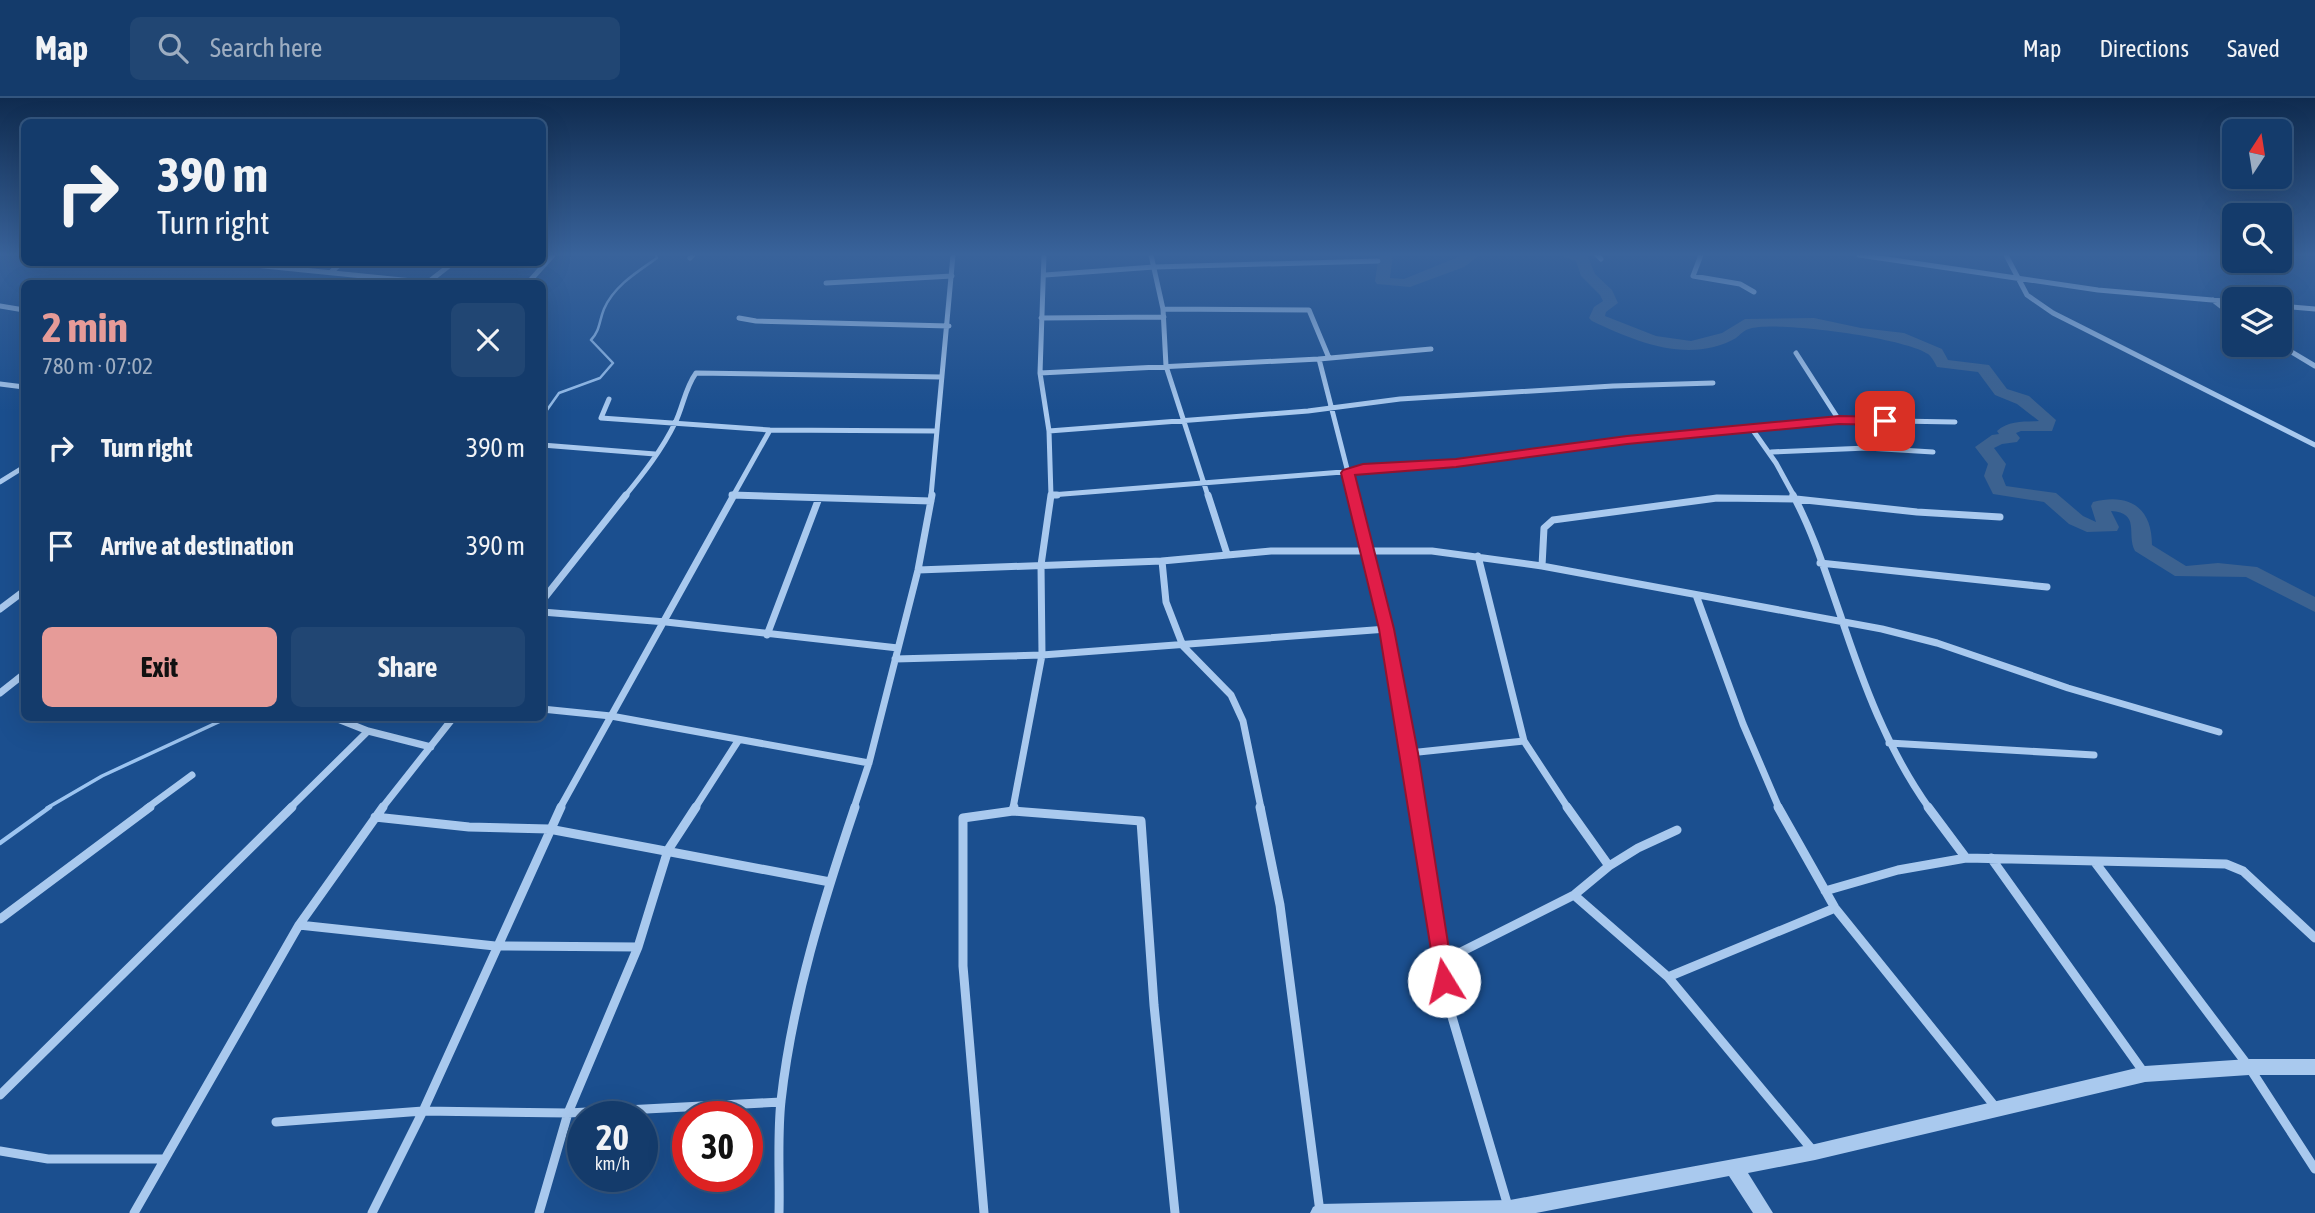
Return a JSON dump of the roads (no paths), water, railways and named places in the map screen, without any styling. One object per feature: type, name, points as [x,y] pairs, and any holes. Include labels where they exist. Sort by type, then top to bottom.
[{"type":"street","points":[[779,1213],[781,1102],[802,985],[830,882],[869,763],[918,570],[931,501],[950,307]]},
{"type":"street","points":[[1013,811],[1042,655],[1041,565],[1051,495],[1049,431],[1040,373],[1042,307]]},
{"type":"street","points":[[1163,307],[1166,366],[1227,554]]},
{"type":"street","points":[[2044,307],[2315,445]]},
{"type":"street","points":[[2292,307],[2315,309]]},
{"type":"street","points":[[1041,318],[1310,310],[1329,358]]},
{"type":"street","points":[[739,318],[756,321],[949,326]]},
{"type":"street","points":[[1040,373],[1318,359],[1431,349]]},
{"type":"street","points":[[2292,352],[2315,366]]},
{"type":"street","points":[[1796,354],[1839,420]]},
{"type":"street","points":[[1318,359],[1387,629],[1447,1000],[1510,1211]]},
{"type":"street","points":[[546,596],[645,471],[675,423],[690,381],[696,373],[942,377]]},
{"type":"street","points":[[1049,431],[1330,408],[1400,399],[1612,386],[1713,383]]},
{"type":"street","points":[[0,384],[21,387]]},
{"type":"street","points":[[609,399],[602,413],[601,418],[604,419],[770,430],[937,430]]},
{"type":"street","points":[[1051,495],[1348,473],[1363,468],[1456,463],[1627,440],[1839,420],[1955,422]]},
{"type":"street","points":[[1752,429],[1771,452],[1796,499],[1889,743],[1913,783],[1966,858]]},
{"type":"street","points":[[372,1213],[423,1111],[549,829],[770,430]]},
{"type":"street","points":[[546,446],[655,454]]},
{"type":"street","points":[[1771,452],[1867,448],[1934,452]]},
{"type":"street","points":[[0,482],[21,469]]},
{"type":"street","points":[[732,495],[931,501]]},
{"type":"street","points":[[767,635],[819,498]]},
{"type":"street","points":[[1542,566],[1544,528],[1553,520],[1717,498],[1796,499],[1917,512],[2000,517]]},
{"type":"street","points":[[918,570],[1162,561],[1227,554],[1367,549],[1478,556],[1841,621],[1937,643],[2068,688],[2220,732]]},
{"type":"street","points":[[1478,556],[1524,741],[1547,779],[1609,866]]},
{"type":"street","points":[[1162,561],[1166,602],[1183,646],[1231,695],[1243,721],[1280,905],[1319,1213],[1510,1211],[1815,1152],[2146,1074],[2249,1067],[2315,1067]]},
{"type":"street","points":[[1820,564],[1886,568],[1960,579],[2047,587]]},
{"type":"street","points":[[0,609],[21,593]]},
{"type":"street","points":[[1696,595],[1743,724],[1782,816],[1825,891],[1835,908],[1998,1110]]},
{"type":"street","points":[[546,612],[666,622],[898,648]]},
{"type":"street","points":[[895,659],[1042,655],[1183,646],[1292,634],[1387,629]]},
{"type":"street","points":[[0,693],[21,676]]},
{"type":"street","points":[[546,709],[611,716],[869,763]]},
{"type":"street","points":[[343,721],[368,731],[430,747]]},
{"type":"street","points":[[134,1213],[299,925],[375,817],[451,721]]},
{"type":"street","points":[[0,1095],[368,731]]},
{"type":"street","points":[[573,1101],[638,947],[668,850],[738,741]]},
{"type":"street","points":[[1409,753],[1524,741]]},
{"type":"street","points":[[1889,743],[2094,755]]},
{"type":"street","points":[[0,919],[192,775]]},
{"type":"street","points":[[984,1213],[963,966],[963,818],[1013,811],[1141,821],[1154,1004],[1175,1213]]},
{"type":"street","points":[[375,817],[469,827],[549,829],[830,882]]},
{"type":"street","points":[[1441,962],[1574,895],[1609,866],[1638,848],[1676,830]]},
{"type":"street","points":[[1825,891],[1898,870],[1966,858],[2234,865],[2315,938]]},
{"type":"street","points":[[1991,858],[2146,1074]]},
{"type":"street","points":[[2094,861],[2249,1067],[2315,1169]]},
{"type":"street","points":[[1574,895],[1668,977],[1815,1152]]},
{"type":"street","points":[[1668,977],[1835,908]]},
{"type":"street","points":[[299,925],[495,946],[638,947]]},
{"type":"street","points":[[658,1108],[781,1102]]},
{"type":"street","points":[[276,1122],[423,1111],[567,1113]]},
{"type":"street","points":[[539,1213],[567,1116]]},
{"type":"street","points":[[0,1151],[48,1159],[165,1159]]},
{"type":"street","points":[[1734,1168],[1763,1213]]},
{"type":"waterway","points":[[546,411],[559,393],[600,378],[613,363],[591,340],[598,329],[605,307]]},
{"type":"waterway","points":[[1604,307],[1599,310],[1597,318],[1633,334],[1671,344],[1709,343],[1728,336],[1745,324],[1814,323],[1861,333],[1899,336],[1936,352],[1943,364],[1983,368],[2001,392],[2023,400],[2048,420],[2046,427],[2019,426],[2006,431],[2011,438],[1998,439],[1984,447],[1997,464],[1993,476],[1999,490],[2050,497],[2076,520],[2094,528],[2110,527],[2100,506],[2121,506],[2138,518],[2142,547],[2182,572],[2218,569],[2250,571],[2315,605]]},
{"type":"waterway","points":[[47,808],[102,776],[221,721]]},
{"type":"waterway","points":[[0,843],[50,807]]}]
